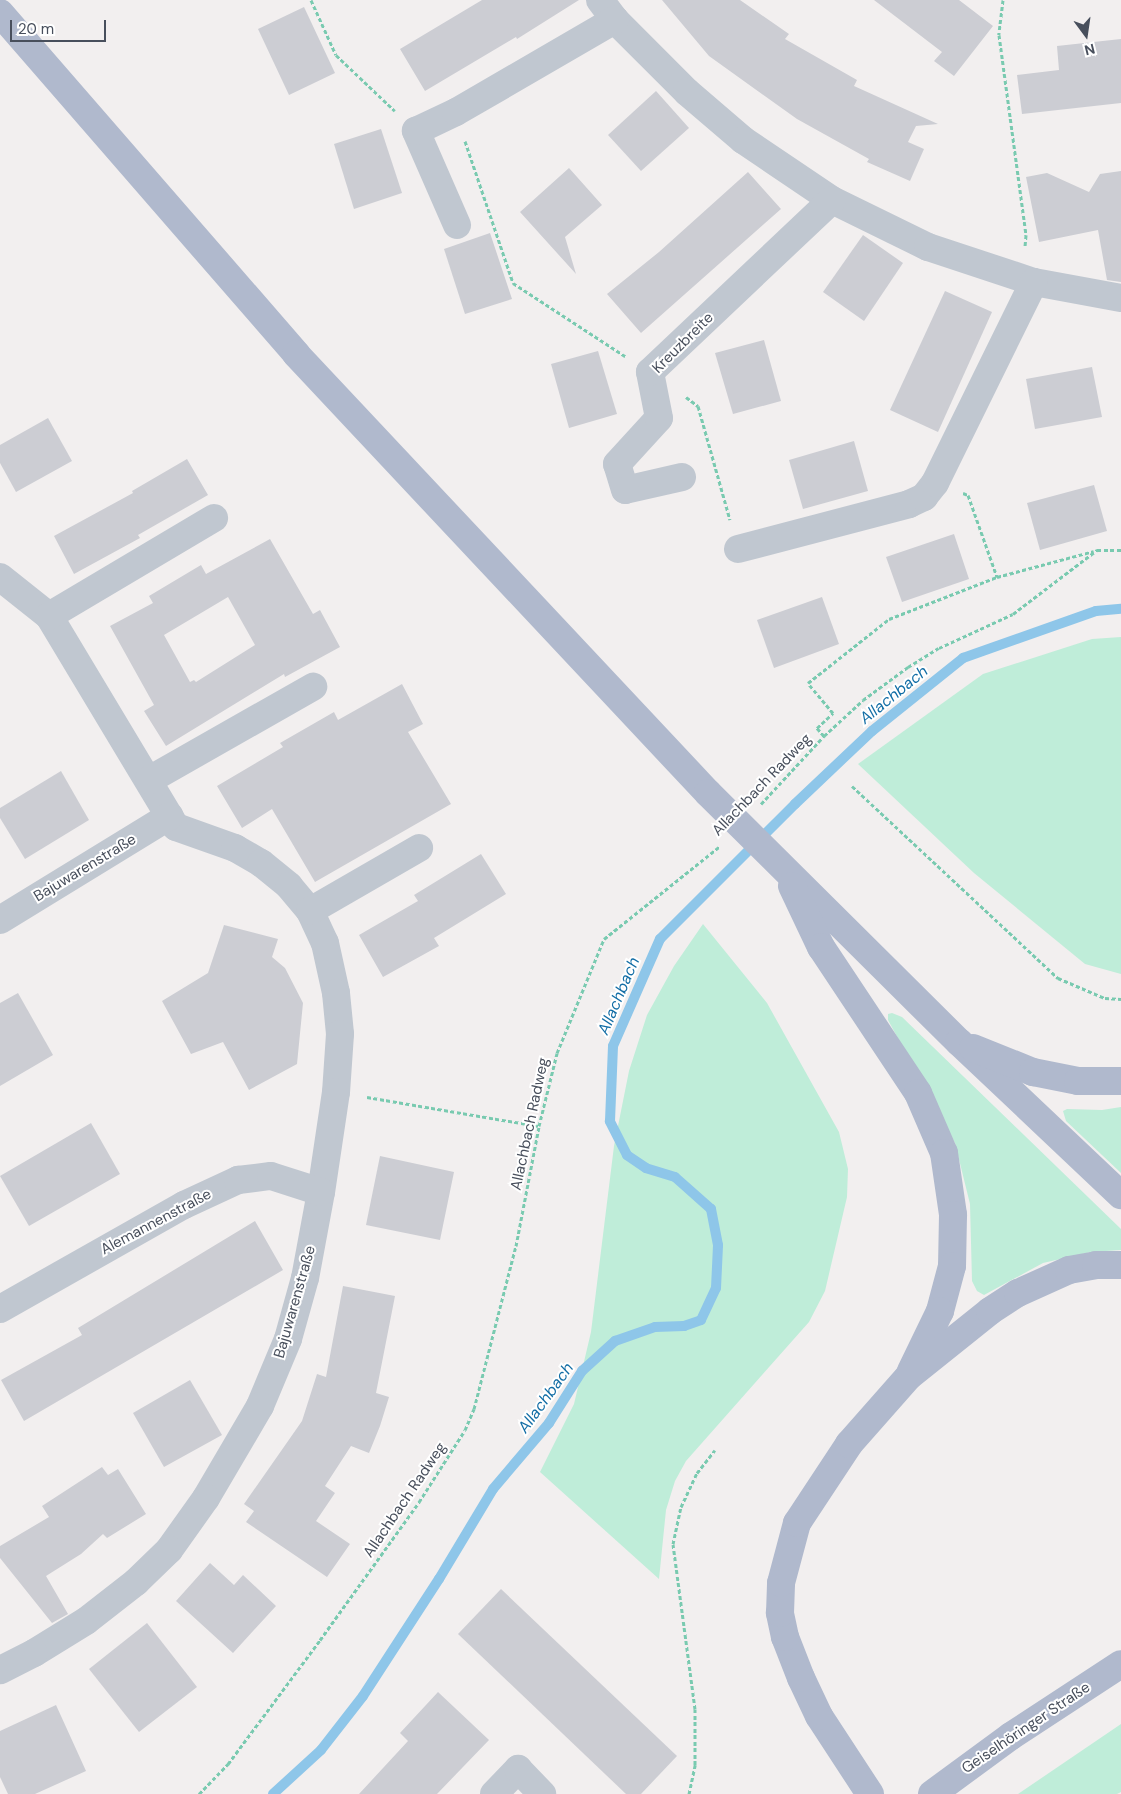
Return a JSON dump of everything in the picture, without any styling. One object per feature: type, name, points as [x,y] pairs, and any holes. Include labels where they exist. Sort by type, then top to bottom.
[{"type":"main road","points":[[0,13],[296,354],[708,793],[959,1042],[1121,1195]]},
{"type":"main road","points":[[784,869],[821,947],[918,1093],[944,1153],[953,1215],[952,1266],[940,1311],[909,1376]]},
{"type":"main road","points":[[959,1042],[1033,1072],[1078,1081],[1121,1081]]},
{"type":"main road","points":[[870,1794],[819,1716],[801,1678],[785,1637],[780,1613],[781,1583],[797,1523],[849,1444],[909,1376],[990,1311],[1018,1293],[1069,1270],[1096,1265],[1121,1265]]},
{"type":"main road","name":"Geiselhöringer Straße","points":[[932,1794],[1011,1736],[1121,1664]]},
{"type":"street","points":[[457,225],[416,131],[456,112],[607,10],[687,92],[743,140],[832,200],[928,247],[1026,280],[1121,298]]},
{"type":"street","name":"Kreuzbreite","points":[[682,477],[625,490],[617,464],[659,418],[650,372],[832,200]]},
{"type":"street","points":[[738,549],[909,504],[924,497],[934,483],[1026,280]]},
{"type":"street","points":[[49,616],[214,518]]},
{"type":"street","name":"Bajuwarenstraße","points":[[0,577],[49,616],[176,827],[235,848],[261,863],[289,886],[310,912],[325,943],[336,993],[340,1034],[336,1092],[321,1192],[305,1278],[288,1339],[260,1406],[206,1498],[169,1550],[136,1582],[86,1621],[34,1653],[0,1670]]},
{"type":"street","points":[[149,780],[313,687]]},
{"type":"street","name":"Bajuwarenstraße","points":[[0,920],[170,816]]},
{"type":"street","points":[[310,912],[419,848]]},
{"type":"street","name":"Alemannenstraße","points":[[0,1309],[184,1205],[238,1180],[271,1176],[321,1192]]},
{"type":"street","points":[[494,1794],[518,1769],[542,1794]]},
{"type":"path","points":[[310,0],[336,55],[416,131]]},
{"type":"path","points":[[1004,0],[999,35],[1026,236],[1026,280]]},
{"type":"path","points":[[456,112],[513,283],[650,372],[698,406],[738,549]]},
{"type":"path","points":[[934,483],[968,495],[997,577]]},
{"type":"path","points":[[824,736],[817,728],[833,714],[808,683],[889,619],[997,577],[1097,550],[1121,550]]},
{"type":"path","name":"Allachbach Radweg","points":[[757,808],[824,736],[863,700],[908,667],[939,648],[1013,614],[1097,550]]},
{"type":"path","points":[[852,786],[1058,978],[1104,998],[1121,999]]},
{"type":"path","name":"Allachbach Radweg","points":[[199,1794],[228,1764],[320,1640],[418,1502],[466,1430],[474,1409],[516,1246],[539,1126],[557,1052],[604,939],[709,856],[723,842]]},
{"type":"path","points":[[336,1092],[539,1126]]},
{"type":"path","points":[[689,1794],[695,1765],[696,1709],[673,1544],[681,1507],[697,1473],[715,1450]]},
{"type":"green space","points":[[1121,637],[1121,974],[1085,964],[974,873],[858,764],[983,674],[1092,639]]},
{"type":"green space","points":[[703,924],[767,1003],[839,1132],[848,1169],[847,1197],[825,1291],[809,1322],[686,1461],[675,1481],[666,1510],[659,1579],[540,1472],[574,1404],[591,1332],[614,1146],[629,1071],[647,1015],[674,966]]},
{"type":"green space","points":[[892,1013],[902,1017],[1121,1229],[1121,1250],[1091,1252],[1043,1263],[984,1295],[977,1291],[972,1281],[970,1204],[955,1143],[888,1020],[888,1014]]},
{"type":"green space","points":[[1121,1107],[1121,1173],[1066,1121],[1063,1111],[1067,1109],[1102,1110]]},
{"type":"green space","points":[[1121,1724],[1121,1792],[1117,1794],[1018,1794]]},
{"type":"building","points":[[482,0],[579,0],[517,39],[516,37],[425,91],[400,49]]},
{"type":"building","points":[[662,0],[740,0],[789,34],[785,39],[857,80],[854,86],[938,124],[916,126],[908,142],[924,149],[910,181],[867,162],[869,159],[797,119],[709,56]]},
{"type":"building","points":[[874,0],[959,0],[993,26],[954,76],[934,61],[942,52]]},
{"type":"building","points":[[304,7],[335,73],[289,95],[258,29]]},
{"type":"building","points":[[1121,39],[1121,103],[1022,114],[1017,75],[1059,70],[1057,46]]},
{"type":"building","points":[[656,91],[689,128],[641,171],[608,135]]},
{"type":"building","points":[[381,129],[402,193],[354,209],[334,144]]},
{"type":"building","points":[[569,168],[602,205],[565,237],[576,274],[520,212]]},
{"type":"building","points":[[1121,171],[1121,282],[1107,280],[1098,230],[1039,242],[1026,177],[1047,173],[1089,192],[1100,174]]},
{"type":"building","points":[[748,172],[781,209],[641,333],[607,294],[659,252]]},
{"type":"building","points":[[490,233],[512,299],[465,314],[444,249]]},
{"type":"building","points":[[863,235],[903,263],[864,321],[823,292]]},
{"type":"building","points":[[945,291],[992,312],[938,432],[890,410]]},
{"type":"building","points":[[764,340],[781,401],[733,414],[715,353]]},
{"type":"building","points":[[598,351],[617,414],[569,428],[551,364]]},
{"type":"building","points":[[1092,367],[1102,417],[1035,429],[1026,379]]},
{"type":"building","points":[[48,418],[72,461],[16,492],[0,463],[0,445]]},
{"type":"building","points":[[854,441],[868,491],[803,509],[789,460]]},
{"type":"building","points":[[187,459],[208,495],[138,535],[140,538],[74,574],[54,536],[133,493],[132,491]]},
{"type":"building","points":[[1094,485],[1107,531],[1040,550],[1027,503]]},
{"type":"building","points":[[954,534],[969,579],[902,602],[886,557]]},
{"type":"building","points":[[270,539],[313,614],[320,610],[340,647],[285,677],[284,674],[166,746],[144,711],[154,705],[110,626],[153,603],[149,596],[201,565],[206,574]],"holes":[[[228,597],[255,645],[196,682],[194,680],[190,682],[164,635]]]},
{"type":"building","points":[[822,597],[839,644],[774,668],[757,620]]},
{"type":"building","points":[[402,684],[423,724],[408,732],[451,804],[315,882],[272,809],[242,828],[217,786],[283,747],[280,743],[334,712],[338,720]]},
{"type":"building","points":[[61,771],[89,820],[25,859],[0,818],[0,808]]},
{"type":"building","points":[[481,854],[506,894],[434,938],[439,946],[383,977],[359,935],[418,901],[414,895]]},
{"type":"building","points":[[224,925],[278,939],[272,957],[285,968],[303,1003],[297,1064],[249,1090],[223,1042],[191,1054],[162,1001],[208,973]]},
{"type":"building","points":[[18,993],[53,1055],[0,1086],[0,1003]]},
{"type":"building","points":[[91,1123],[120,1174],[29,1226],[0,1176]]},
{"type":"building","points":[[380,1156],[454,1172],[440,1240],[366,1225]]},
{"type":"building","points":[[255,1221],[283,1270],[24,1421],[1,1380],[82,1335],[78,1328]]},
{"type":"building","points":[[343,1286],[395,1296],[376,1393],[389,1397],[380,1426],[369,1453],[351,1446],[325,1486],[335,1493],[316,1521],[350,1544],[327,1577],[246,1522],[254,1511],[244,1504],[302,1421],[317,1374],[326,1377]]},
{"type":"building","points":[[190,1380],[222,1435],[164,1467],[133,1413]]},
{"type":"building","points":[[102,1467],[108,1475],[118,1469],[146,1514],[107,1538],[103,1534],[81,1554],[46,1576],[68,1614],[52,1623],[0,1558],[0,1546],[49,1517],[42,1506]]},
{"type":"building","points":[[210,1563],[234,1585],[243,1575],[276,1606],[233,1653],[176,1601]]},
{"type":"building","points":[[501,1589],[677,1756],[641,1794],[626,1794],[458,1634]]},
{"type":"building","points":[[147,1623],[197,1687],[139,1732],[89,1669]]},
{"type":"building","points":[[438,1692],[489,1740],[437,1794],[359,1794],[408,1741],[400,1733]]},
{"type":"building","points":[[56,1705],[86,1771],[35,1794],[8,1794],[0,1777],[0,1731]]},
{"type":"waterway","name":"Allachbach","points":[[273,1794],[321,1750],[363,1696],[439,1579],[493,1489],[549,1423],[582,1371],[615,1341],[655,1327],[684,1326],[701,1320],[716,1288],[718,1245],[711,1209],[675,1177],[646,1168],[627,1155],[610,1121],[613,1046],[660,939],[795,804],[872,731],[963,658],[1096,611],[1121,609]]}]
